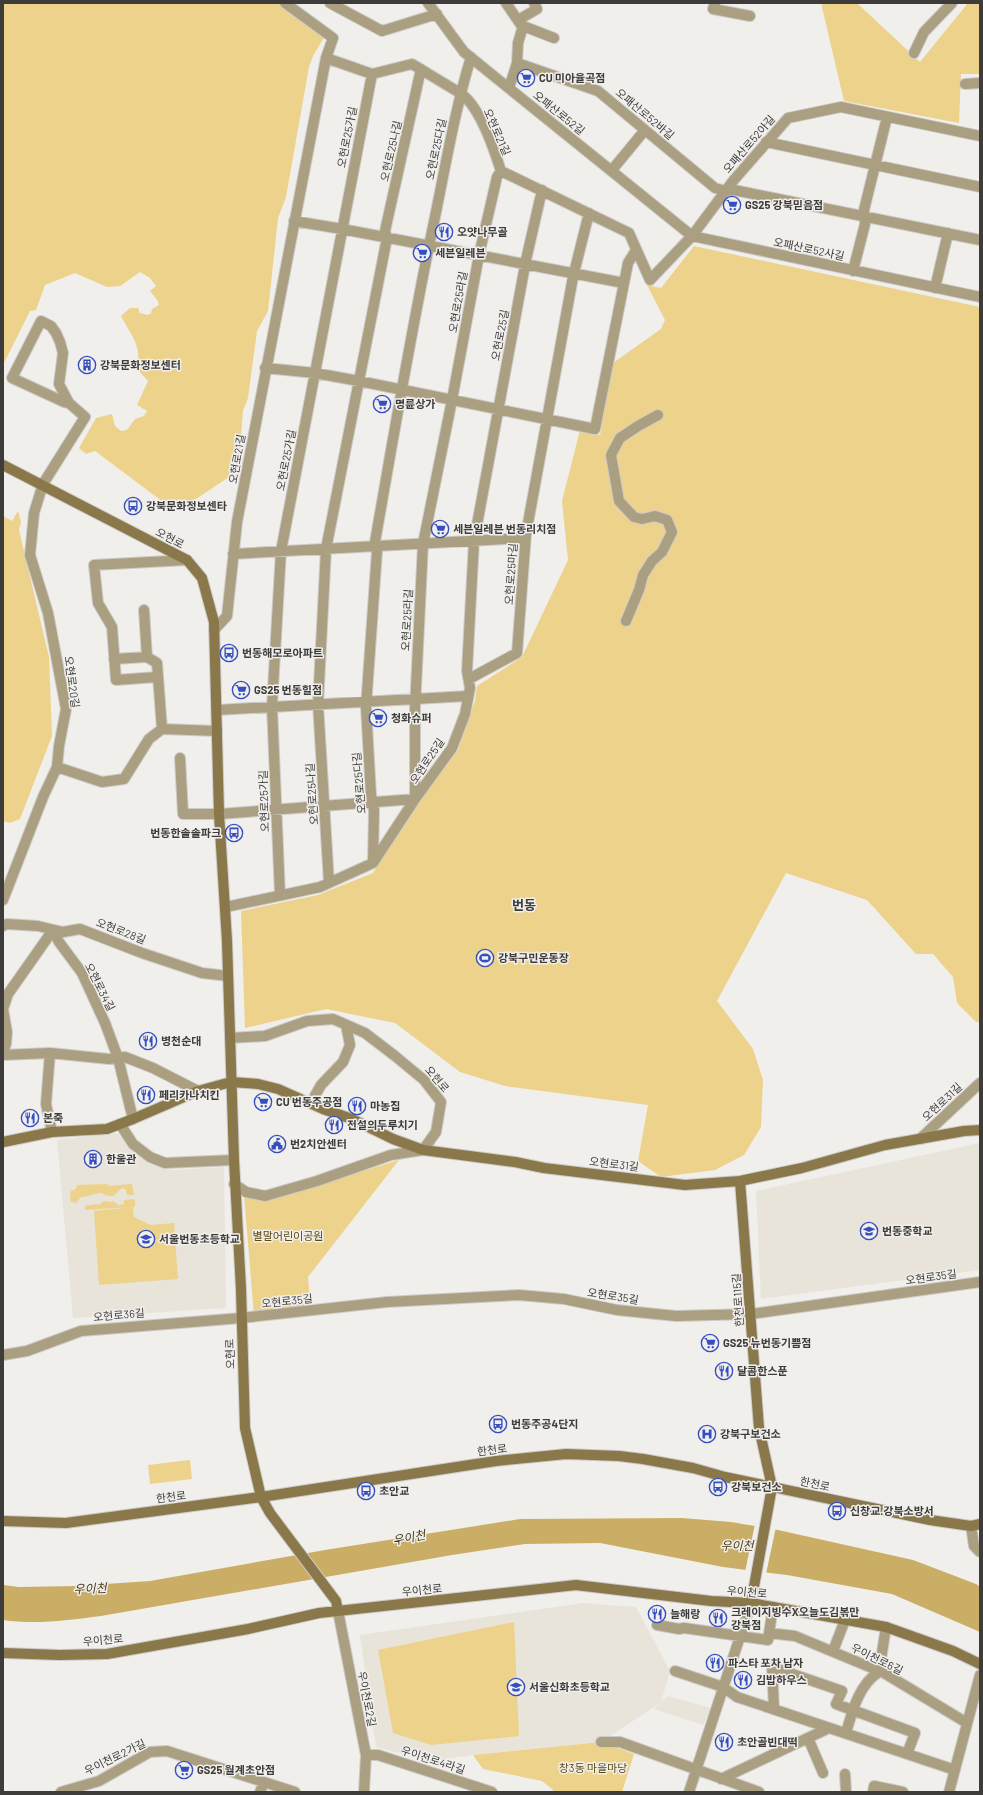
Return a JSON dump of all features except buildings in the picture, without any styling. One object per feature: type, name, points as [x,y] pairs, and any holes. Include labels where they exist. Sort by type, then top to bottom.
[{"type":"street","name":"오현로21길","points":[[214,630],[227,616],[233,554],[265,368],[326,58],[333,38],[285,3]]},
{"type":"street","points":[[330,3],[382,31],[436,14]]},
{"type":"street","name":"오패산로52길","points":[[428,3],[464,52],[692,236]]},
{"type":"street","points":[[506,3],[520,23],[554,38]]},
{"type":"street","points":[[509,88],[517,63],[520,23],[537,9],[534,3]]},
{"type":"street","points":[[914,53],[924,32],[952,3]]},
{"type":"street","points":[[714,6],[750,16]]},
{"type":"street","name":"오현로25다길","points":[[373,863],[374,810],[371,795],[366,701],[376,547],[375,542],[401,390],[429,246],[460,93],[471,57]]},
{"type":"street","points":[[326,58],[372,74]]},
{"type":"street","name":"오패산로52바길","points":[[517,63],[598,91],[715,188],[726,191]]},
{"type":"street","name":"오현로21길","points":[[372,74],[412,64],[466,96],[478,114],[496,155],[501,171],[629,233],[650,280],[692,236]]},
{"type":"street","name":"오현로25나길","points":[[329,883],[318,704],[326,549],[387,238],[385,231],[421,69]]},
{"type":"street","name":"오현로25가길","points":[[280,896],[272,706],[281,551],[372,74]]},
{"type":"street","points":[[965,84],[980,83]]},
{"type":"street","name":"오패산로52아길","points":[[726,191],[766,142],[788,118],[841,107],[980,136]]},
{"type":"street","points":[[853,271],[865,224],[864,210],[887,116]]},
{"type":"street","points":[[612,170],[645,130]]},
{"type":"street","points":[[766,142],[980,187]]},
{"type":"street","name":"오현로25라길","points":[[415,799],[415,698],[423,544],[479,255],[497,177],[501,171]]},
{"type":"street","name":"오현로25길","points":[[219,814],[415,799],[452,748],[465,714],[470,688],[467,671],[474,541],[525,265],[542,190]]},
{"type":"street","points":[[692,236],[726,191],[734,190],[980,240]]},
{"type":"street","name":"오현로25마길","points":[[469,679],[517,653],[525,538],[574,273],[589,213]]},
{"type":"street","points":[[294,221],[574,273],[624,284]]},
{"type":"street","points":[[935,288],[948,233]]},
{"type":"street","name":"오패산로52사길","points":[[692,236],[980,297]]},
{"type":"street","points":[[265,368],[315,372],[359,380],[401,390],[594,429],[628,263],[636,250]]},
{"type":"street","points":[[41,321],[51,326],[60,342],[63,353],[59,384],[69,403],[12,378],[41,321]]},
{"type":"street","name":"오현로20길","points":[[3,900],[43,797],[57,767],[59,746],[66,710],[48,613],[30,555],[34,513],[43,484],[85,417],[69,403]]},
{"type":"street","points":[[626,621],[639,590],[643,574],[652,561],[662,552],[672,532],[667,520],[655,516],[642,519],[634,517],[619,501],[611,455],[620,438],[658,415]]},
{"type":"street","name":"오현로","points":[[3,465],[43,484],[187,560],[202,578],[214,622],[219,814],[226,907],[234,1184],[241,1289],[245,1428],[261,1497],[270,1513],[336,1601],[338,1611]]},
{"type":"street","points":[[233,554],[525,538]]},
{"type":"street","points":[[157,677],[116,680],[112,627],[98,603],[94,565],[187,560]]},
{"type":"street","points":[[144,610],[147,657]]},
{"type":"street","points":[[114,659],[147,657],[157,663],[162,729]]},
{"type":"street","points":[[216,710],[468,696]]},
{"type":"street","points":[[57,767],[102,782],[124,779],[149,739],[162,729],[217,731]]},
{"type":"street","points":[[180,758],[183,814],[219,814]]},
{"type":"street","points":[[226,907],[320,887],[373,863],[415,799]]},
{"type":"street","name":"오현로28길","points":[[3,926],[7,924],[38,926],[62,932],[80,929],[142,953],[202,973],[228,976]]},
{"type":"street","points":[[53,930],[8,994],[3,1009],[7,1032],[3,1054],[50,1053],[109,1059],[125,1057],[153,1068],[198,1091]]},
{"type":"street","name":"오현로34길","points":[[53,930],[59,942],[82,973],[118,1058],[133,1119]]},
{"type":"street","name":"오현로","points":[[230,1038],[265,1036],[307,1022],[333,1019],[365,1033],[424,1080],[441,1102],[436,1132],[423,1150]]},
{"type":"street","points":[[311,1103],[322,1085],[344,1062],[350,1045],[346,1024]]},
{"type":"street","points":[[50,1053],[46,1104],[52,1132]]},
{"type":"street","name":"오현로31길","points":[[3,1142],[52,1132],[107,1129],[198,1091],[231,1082],[258,1084],[278,1089],[352,1119],[393,1139],[423,1150],[673,1184],[703,1184],[740,1181],[802,1168],[885,1145],[964,1131],[980,1130]]},
{"type":"street","name":"오현로31길","points":[[920,1139],[980,1083]]},
{"type":"street","points":[[120,1124],[133,1144],[150,1157],[165,1163],[234,1160]]},
{"type":"street","points":[[234,1184],[246,1192],[265,1196],[317,1181],[391,1154],[423,1150]]},
{"type":"street","name":"한천로115길","points":[[740,1181],[759,1428],[772,1487]]},
{"type":"street","name":"오현로35길","points":[[241,1318],[386,1302],[519,1295],[564,1299],[617,1310],[676,1316],[751,1314],[980,1282]]},
{"type":"street","name":"오현로36길","points":[[3,1355],[27,1351],[81,1330],[241,1318]]},
{"type":"street","name":"한천로","points":[[3,1521],[66,1523],[261,1497],[444,1468],[566,1454],[619,1456],[643,1459],[693,1468],[725,1477],[930,1520],[976,1525]]},
{"type":"street","points":[[689,1792],[750,1603],[772,1487]]},
{"type":"street","points":[[976,1525],[974,1546],[980,1552]]},
{"type":"street","name":"우이천로","points":[[3,1653],[60,1655],[107,1654],[248,1629],[319,1613],[576,1584],[712,1601],[750,1603],[886,1627],[953,1651],[980,1664]]},
{"type":"street","points":[[768,1636],[773,1607]]},
{"type":"street","name":"우이천로2길","points":[[338,1611],[366,1755],[364,1792]]},
{"type":"street","points":[[833,1651],[845,1620]]},
{"type":"street","name":"우이천로6길","points":[[657,1625],[740,1636],[795,1636],[879,1672],[967,1723]]},
{"type":"street","points":[[846,1733],[852,1710],[871,1676],[879,1672],[886,1627]]},
{"type":"street","points":[[774,1709],[772,1666],[842,1691],[836,1704],[915,1732],[907,1754]]},
{"type":"street","points":[[675,1671],[723,1687],[737,1696],[955,1770]]},
{"type":"street","points":[[949,1792],[980,1675]]},
{"type":"street","points":[[721,1779],[829,1728]]},
{"type":"street","points":[[808,1738],[823,1774]]},
{"type":"street","points":[[601,1742],[620,1742],[759,1792]]},
{"type":"street","name":"우이천로2가길","points":[[61,1792],[99,1781],[150,1752],[167,1751],[295,1792]]},
{"type":"street","name":"우이천로4라길","points":[[366,1755],[378,1755],[480,1790],[492,1792]]},
{"type":"street","points":[[845,1774],[846,1792]]},
{"type":"street","points":[[260,1792],[264,1782]]},
{"type":"street","points":[[873,1792],[874,1786],[903,1792]]},
{"type":"shaded area","name":"서울번동초등학교","points":[[117,1133],[131,1148],[151,1163],[171,1170],[224,1167],[226,1308],[73,1318],[57,1140]]},
{"type":"shaded area","name":"번동중학교","points":[[980,1143],[980,1270],[761,1299],[756,1191]]},
{"type":"shaded area","name":"서울신화초등학교","points":[[583,1603],[636,1607],[670,1671],[661,1702],[668,1696],[711,1708],[703,1725],[654,1709],[660,1703],[601,1742],[473,1755],[431,1761],[376,1747],[360,1635]]},
{"type":"green space","points":[[3,3],[284,3],[325,36],[313,56],[309,67],[286,197],[278,218],[268,311],[257,331],[248,398],[243,411],[238,471],[182,507],[172,501],[163,502],[95,451],[86,454],[79,448],[96,418],[112,414],[115,426],[121,431],[127,430],[135,419],[144,416],[147,411],[137,405],[148,381],[137,369],[137,347],[121,316],[130,308],[138,308],[140,313],[148,315],[151,313],[152,309],[159,305],[158,301],[150,291],[156,286],[150,278],[140,272],[120,286],[107,287],[75,273],[45,285],[36,310],[30,311],[3,365]]},
{"type":"green space","points":[[821,3],[857,3],[920,62],[968,3],[980,3],[980,74],[961,74],[959,123],[844,101]]},
{"type":"green space","points":[[694,246],[980,307],[980,1022],[976,1022],[957,1003],[953,977],[933,954],[916,954],[867,900],[786,873],[717,1001],[753,1049],[763,1080],[761,1127],[744,1155],[715,1170],[661,1177],[638,1161],[648,1105],[505,1086],[460,1072],[395,1023],[326,1009],[245,1028],[241,911],[318,895],[373,873],[409,815],[458,750],[475,701],[477,686],[522,657],[568,560],[562,501],[580,430],[600,435],[613,363],[661,329],[665,320],[647,285],[661,288]]},
{"type":"green space","points":[[18,511],[21,522],[19,530],[49,657],[52,736],[20,819],[10,823],[3,821],[3,516],[12,521]]},
{"type":"green space","name":"별말어린이공원","points":[[399,1160],[308,1277],[311,1310],[254,1316],[244,1195],[275,1198]]},
{"type":"green space","points":[[107,1184],[109,1186],[132,1184],[134,1195],[127,1195],[126,1190],[123,1188],[113,1196],[100,1193],[81,1197],[76,1203],[71,1202],[71,1191],[76,1189],[77,1185]]},
{"type":"green space","points":[[124,1200],[135,1200],[135,1207],[85,1210],[85,1206],[96,1204],[99,1205],[104,1201],[113,1201],[119,1205],[124,1204]]},
{"type":"green space","points":[[133,1207],[134,1217],[151,1225],[174,1223],[178,1279],[99,1285],[94,1211]]},
{"type":"green space","points":[[190,1460],[192,1479],[150,1484],[148,1465]]},
{"type":"green space","points":[[514,1622],[519,1736],[431,1745],[393,1733],[378,1650]]},
{"type":"green space","name":"창3동 마을마당","points":[[601,1742],[634,1754],[622,1792],[553,1792],[553,1790],[542,1781],[483,1769],[473,1755]]},
{"type":"water","name":"우이천","points":[[682,1518],[731,1522],[778,1530],[913,1560],[976,1584],[980,1587],[980,1632],[892,1594],[787,1575],[723,1567],[600,1543],[525,1544],[452,1555],[101,1616],[40,1622],[3,1620],[3,1585],[19,1587],[76,1586],[150,1581],[325,1550],[520,1519]]},
{"type":"pier","points":[[755,1524],[776,1527],[766,1574],[745,1572]]},
{"type":"place","name":"CU 미아율곡점","points":[[526,78]]},
{"type":"place","name":"GS25 강북믿음점","points":[[732,205]]},
{"type":"place","name":"오얏나무골","points":[[444,232]]},
{"type":"place","name":"세븐일레븐","points":[[422,253]]},
{"type":"place","name":"강북문화정보센터","points":[[87,365]]},
{"type":"place","name":"명륜상가","points":[[382,404]]},
{"type":"place","name":"강북문화정보센타","points":[[133,506]]},
{"type":"place","name":"세븐일레븐 번동리치점","points":[[440,529]]},
{"type":"place","name":"번동해모로아파트","points":[[229,653]]},
{"type":"place","name":"GS25 번동힐점","points":[[241,690]]},
{"type":"place","name":"청화슈퍼","points":[[378,718]]},
{"type":"place","name":"번동한솔솔파크","points":[[234,833]]},
{"type":"place","name":"강북구민운동장","points":[[485,958]]},
{"type":"place","name":"병천순대","points":[[148,1041]]},
{"type":"place","name":"페리카나치킨","points":[[146,1095]]},
{"type":"place","name":"CU 번동주공점","points":[[263,1102]]},
{"type":"place","name":"마농집","points":[[357,1106]]},
{"type":"place","name":"본죽","points":[[30,1118]]},
{"type":"place","name":"전설의두루치기","points":[[334,1125]]},
{"type":"place","name":"번2치안센터","points":[[277,1144]]},
{"type":"place","name":"한울관","points":[[93,1159]]},
{"type":"place","name":"번동중학교","points":[[869,1231]]},
{"type":"place","name":"서울번동초등학교","points":[[146,1239]]},
{"type":"place","name":"GS25 뉴번동기쁨점","points":[[710,1343]]},
{"type":"place","name":"달콤한스푼","points":[[724,1371]]},
{"type":"place","name":"번동주공4단지","points":[[498,1424]]},
{"type":"place","name":"강북구보건소","points":[[707,1434]]},
{"type":"place","name":"강북보건소","points":[[718,1487]]},
{"type":"place","name":"초안교","points":[[366,1491]]},
{"type":"place","name":"신창교.강북소방서","points":[[837,1511]]},
{"type":"place","name":"늘해랑","points":[[657,1614]]},
{"type":"place","name":"크레이지빙수X오늘도김볶만 강북점","points":[[718,1618]]},
{"type":"place","name":"파스타 포차 남자","points":[[715,1663]]},
{"type":"place","name":"김밥하우스","points":[[743,1680]]},
{"type":"place","name":"서울신화초등학교","points":[[516,1687]]},
{"type":"place","name":"초안골빈대떡","points":[[724,1742]]},
{"type":"place","name":"GS25 월계초안점","points":[[184,1770]]},
{"type":"district","name":"번동","points":[[524,905]]}]
